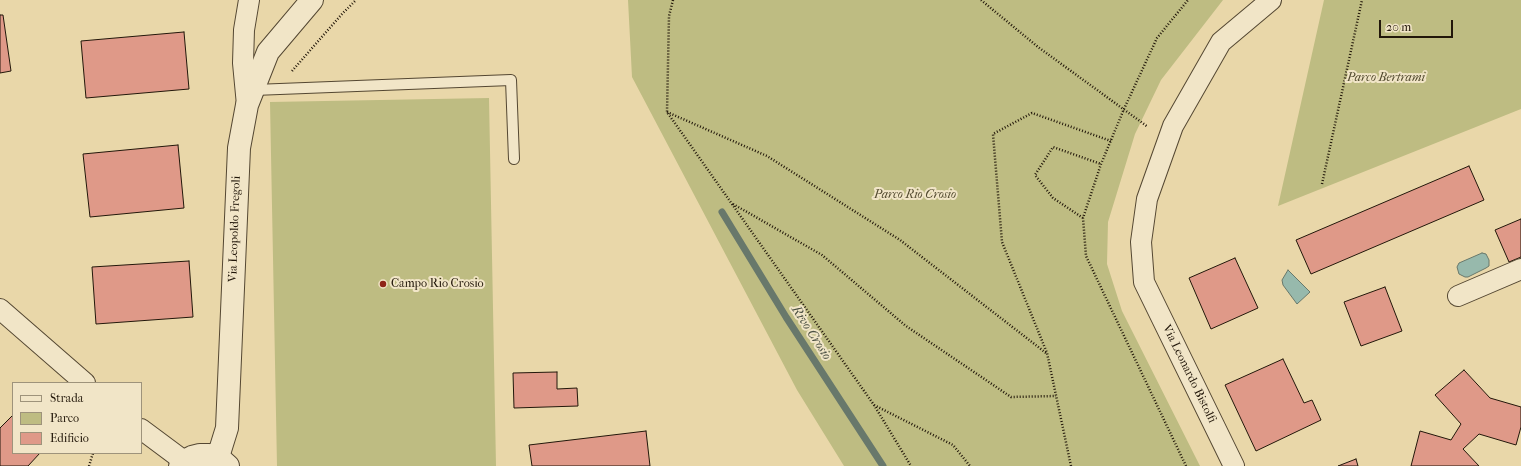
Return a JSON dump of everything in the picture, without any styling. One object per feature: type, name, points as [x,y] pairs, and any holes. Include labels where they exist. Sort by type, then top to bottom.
[{"type":"street","name":"Via Leopoldo Fregoli","points":[[223,462],[227,428],[239,148],[253,92],[243,64],[244,30],[249,0]]},
{"type":"street","points":[[253,92],[268,52],[312,0]]},
{"type":"street","points":[[1168,142],[1173,126],[1221,42],[1271,0]]},
{"type":"street","name":"Via Leonardo Bistolfi","points":[[1168,142],[1147,199],[1141,242],[1144,282],[1234,466]]},
{"type":"street","points":[[1458,296],[1521,269]]},
{"type":"street","points":[[0,309],[84,382]]},
{"type":"street","points":[[142,430],[182,464],[192,457],[200,455],[209,455],[223,462]]},
{"type":"lane","points":[[253,92],[511,80],[514,158]]},
{"type":"path","points":[[253,92],[283,78],[296,67],[356,0]]},
{"type":"path","points":[[673,0],[669,16],[667,112],[874,405],[911,466]]},
{"type":"path","points":[[981,0],[1038,47],[1168,142]]},
{"type":"path","points":[[1186,466],[1086,256],[1083,218],[1101,164],[1124,109],[1157,38],[1188,0]]},
{"type":"path","points":[[1322,184],[1362,0]]},
{"type":"path","points":[[667,112],[767,156],[900,240],[1047,353]]},
{"type":"path","points":[[1071,466],[1047,353],[1002,242],[993,134],[1032,113],[1111,141]]},
{"type":"path","points":[[1083,218],[1053,198],[1035,175],[1053,147],[1101,164]]},
{"type":"path","points":[[731,203],[822,255],[906,326],[1011,397],[1056,396]]},
{"type":"path","points":[[874,405],[953,445],[970,466]]},
{"type":"path","points":[[89,466],[93,454]]},
{"type":"green space","name":"Parco Rio Crosio","points":[[628,0],[1223,0],[1161,80],[1135,134],[1108,222],[1107,264],[1122,311],[1200,466],[844,466],[797,390],[632,77]]},
{"type":"green space","name":"Parco Bertrami","points":[[1324,0],[1521,0],[1521,109],[1278,206]]},
{"type":"green space","name":"Campo Rio Crosio","points":[[489,98],[496,466],[277,466],[270,102]]},
{"type":"shaded area","points":[[1482,253],[1486,254],[1489,260],[1489,266],[1468,277],[1459,274],[1457,267],[1459,263]]},
{"type":"shaded area","points":[[1288,270],[1310,292],[1297,304],[1283,285],[1282,280]]},
{"type":"building","points":[[0,15],[3,15],[11,71],[0,73]]},
{"type":"building","points":[[184,32],[189,89],[86,98],[81,41]]},
{"type":"building","points":[[178,145],[184,208],[90,217],[83,154]]},
{"type":"building","points":[[1469,166],[1484,200],[1311,274],[1296,240]]},
{"type":"building","points":[[1521,219],[1521,257],[1509,262],[1495,230]]},
{"type":"building","points":[[1235,258],[1258,308],[1211,329],[1189,278]]},
{"type":"building","points":[[189,261],[193,317],[96,324],[92,267]]},
{"type":"building","points":[[1385,287],[1402,331],[1361,346],[1344,302]]},
{"type":"building","points":[[1283,359],[1304,403],[1312,400],[1321,420],[1256,451],[1225,385]]},
{"type":"building","points":[[1464,370],[1490,398],[1521,407],[1521,427],[1516,445],[1479,434],[1463,449],[1479,466],[1411,466],[1420,431],[1451,440],[1461,424],[1435,395]]},
{"type":"building","points":[[557,372],[557,389],[577,388],[578,406],[514,408],[513,373]]},
{"type":"building","points":[[12,416],[12,454],[39,454],[28,466],[0,466],[0,428]]},
{"type":"building","points":[[646,431],[650,466],[532,466],[529,445]]},
{"type":"building","points":[[1356,459],[1358,466],[1338,466]]},
{"type":"waterway","name":"Rivo Crosio","points":[[722,212],[786,317],[883,466]]},
{"type":"place","name":"Campo Rio Crosio","points":[[383,284]]}]
